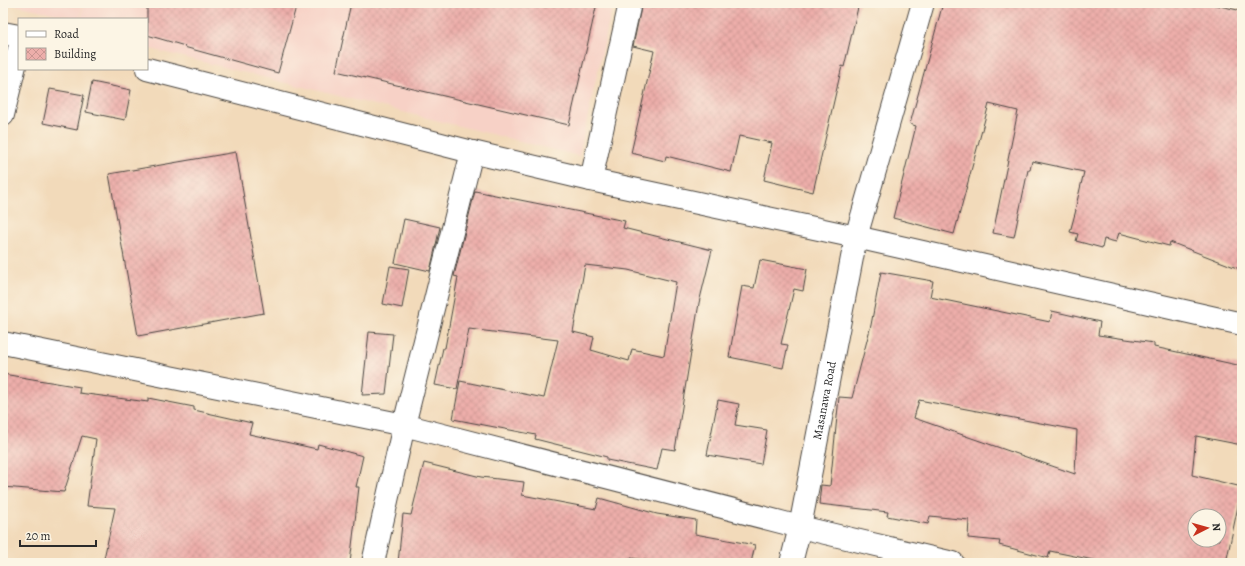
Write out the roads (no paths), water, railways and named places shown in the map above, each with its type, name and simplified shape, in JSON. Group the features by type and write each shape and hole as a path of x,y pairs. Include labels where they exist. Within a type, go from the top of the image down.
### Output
{"street":[{"path":"590,180 630,3"},
{"name":"Masanawa Road","path":"791,563 800,527 856,237 923,3"},
{"path":"3,33 18,36"},
{"path":"3,114 18,53"},
{"path":"148,69 472,152 590,180 856,237 1242,324"},
{"path":"373,563 404,425 472,152"},
{"path":"3,343 404,425 800,527 953,563"}]}
